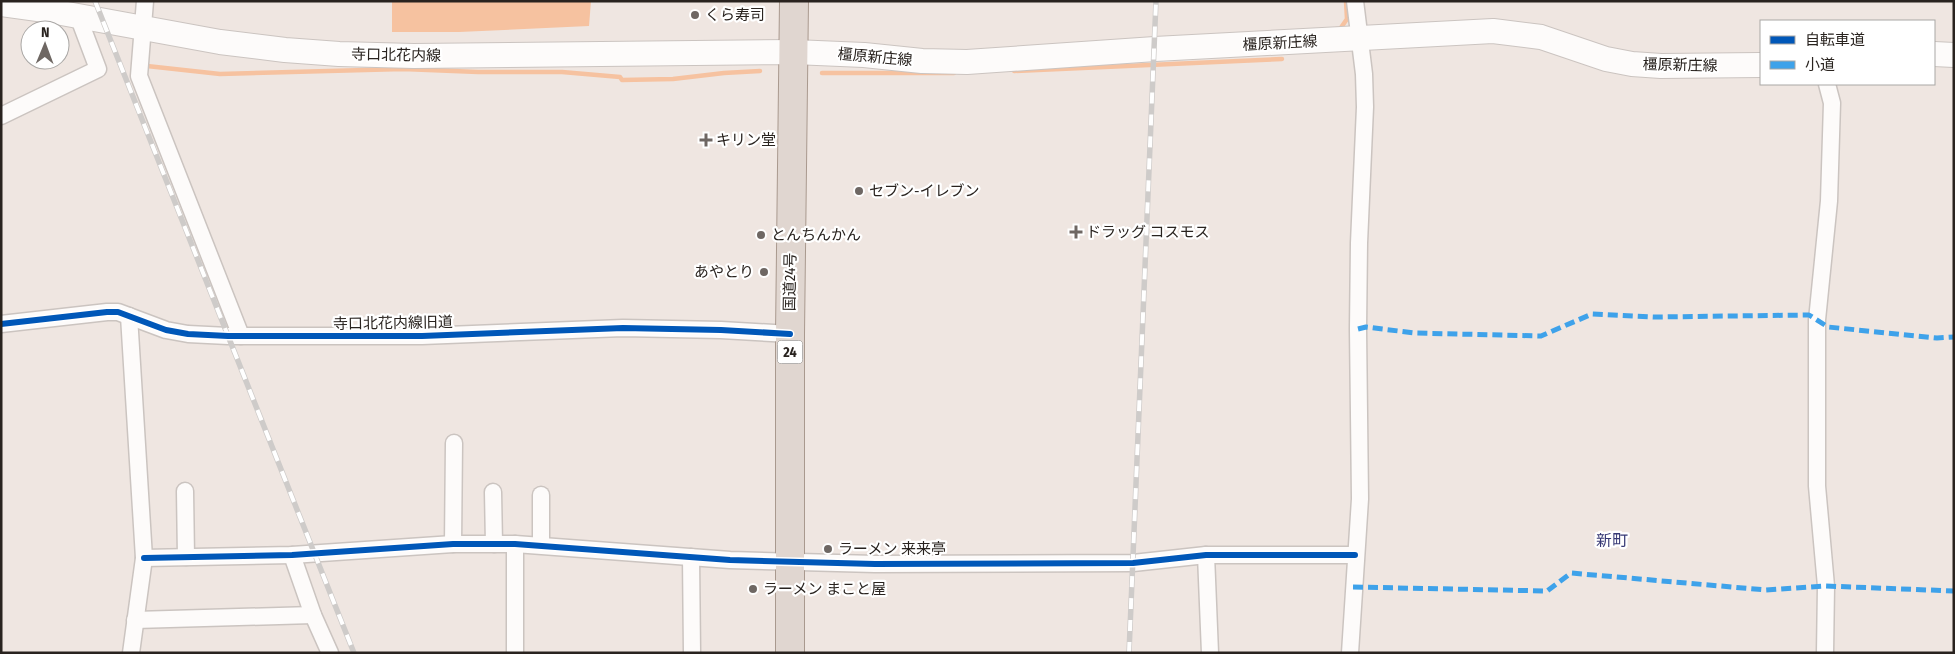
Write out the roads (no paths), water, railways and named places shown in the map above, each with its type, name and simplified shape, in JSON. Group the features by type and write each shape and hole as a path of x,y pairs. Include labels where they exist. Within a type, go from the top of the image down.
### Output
{"highway":[{"name":"国道24号","path":"790,653 790,334 794,1"}],"main road":[{"name":"寺口北花内線","path":"9,3 229,43 339,54 414,56 794,52"},
{"name":"橿原新庄線","path":"794,52 864,55 922,61 967,62 1155,49 1470,32 1509,32 1541,37 1606,59 1632,64 1661,66 1760,65"},
{"path":"1935,54 1954,55"}],"street":[{"path":"145,1 139,76 241,336"},
{"path":"1350,653 1361,474 1358,329 1359,243 1365,108 1364,74 1355,1"},
{"path":"1,116 98,69 78,16"},
{"path":"1825,653 1826,586 1817,486 1817,340 1829,201 1832,103 1827,85"},
{"name":"寺口北花内線旧道","path":"1,324 118,312 166,330 208,335 422,336 623,328 721,330 790,334"},
{"path":"129,316 144,558 131,653"},
{"path":"453,544 454,443"},
{"path":"185,491 186,557"},
{"path":"493,492 494,544"},
{"path":"540,496 541,546"},
{"path":"144,558 292,556 453,544 515,544 691,557 875,564 1133,563 1206,555 1355,555"},
{"path":"515,544 515,653"},
{"path":"1206,555 1210,653"},
{"path":"292,556 313,615 330,653"},
{"path":"691,557 692,653"},
{"path":"136,620 313,615"}],"waterway":[{"path":"1336,29 1340,29 1347,19 1346,1"},
{"path":"1014,71 1282,59"},
{"path":"147,66 220,74 403,69 478,72 562,72 620,77 622,80 673,79 760,71"},
{"path":"822,73 954,73"}],"railway":[{"path":"95,1 354,653"},
{"path":"1129,653 1156,1"}],"place":[{"name":"くら寿司","path":"695,15"},
{"name":"キリン堂","path":"706,140"},
{"name":"セブン-イレブン","path":"859,191"},
{"name":"ドラッグ コスモス","path":"1076,232"},
{"name":"とんちんかん","path":"761,235"},
{"name":"あやとり","path":"764,272"},
{"name":"ラーメン 来来亭","path":"828,549"},
{"name":"ラーメン まこと屋","path":"753,589"}],"district":[{"name":"新町","path":"1612,540"}]}
